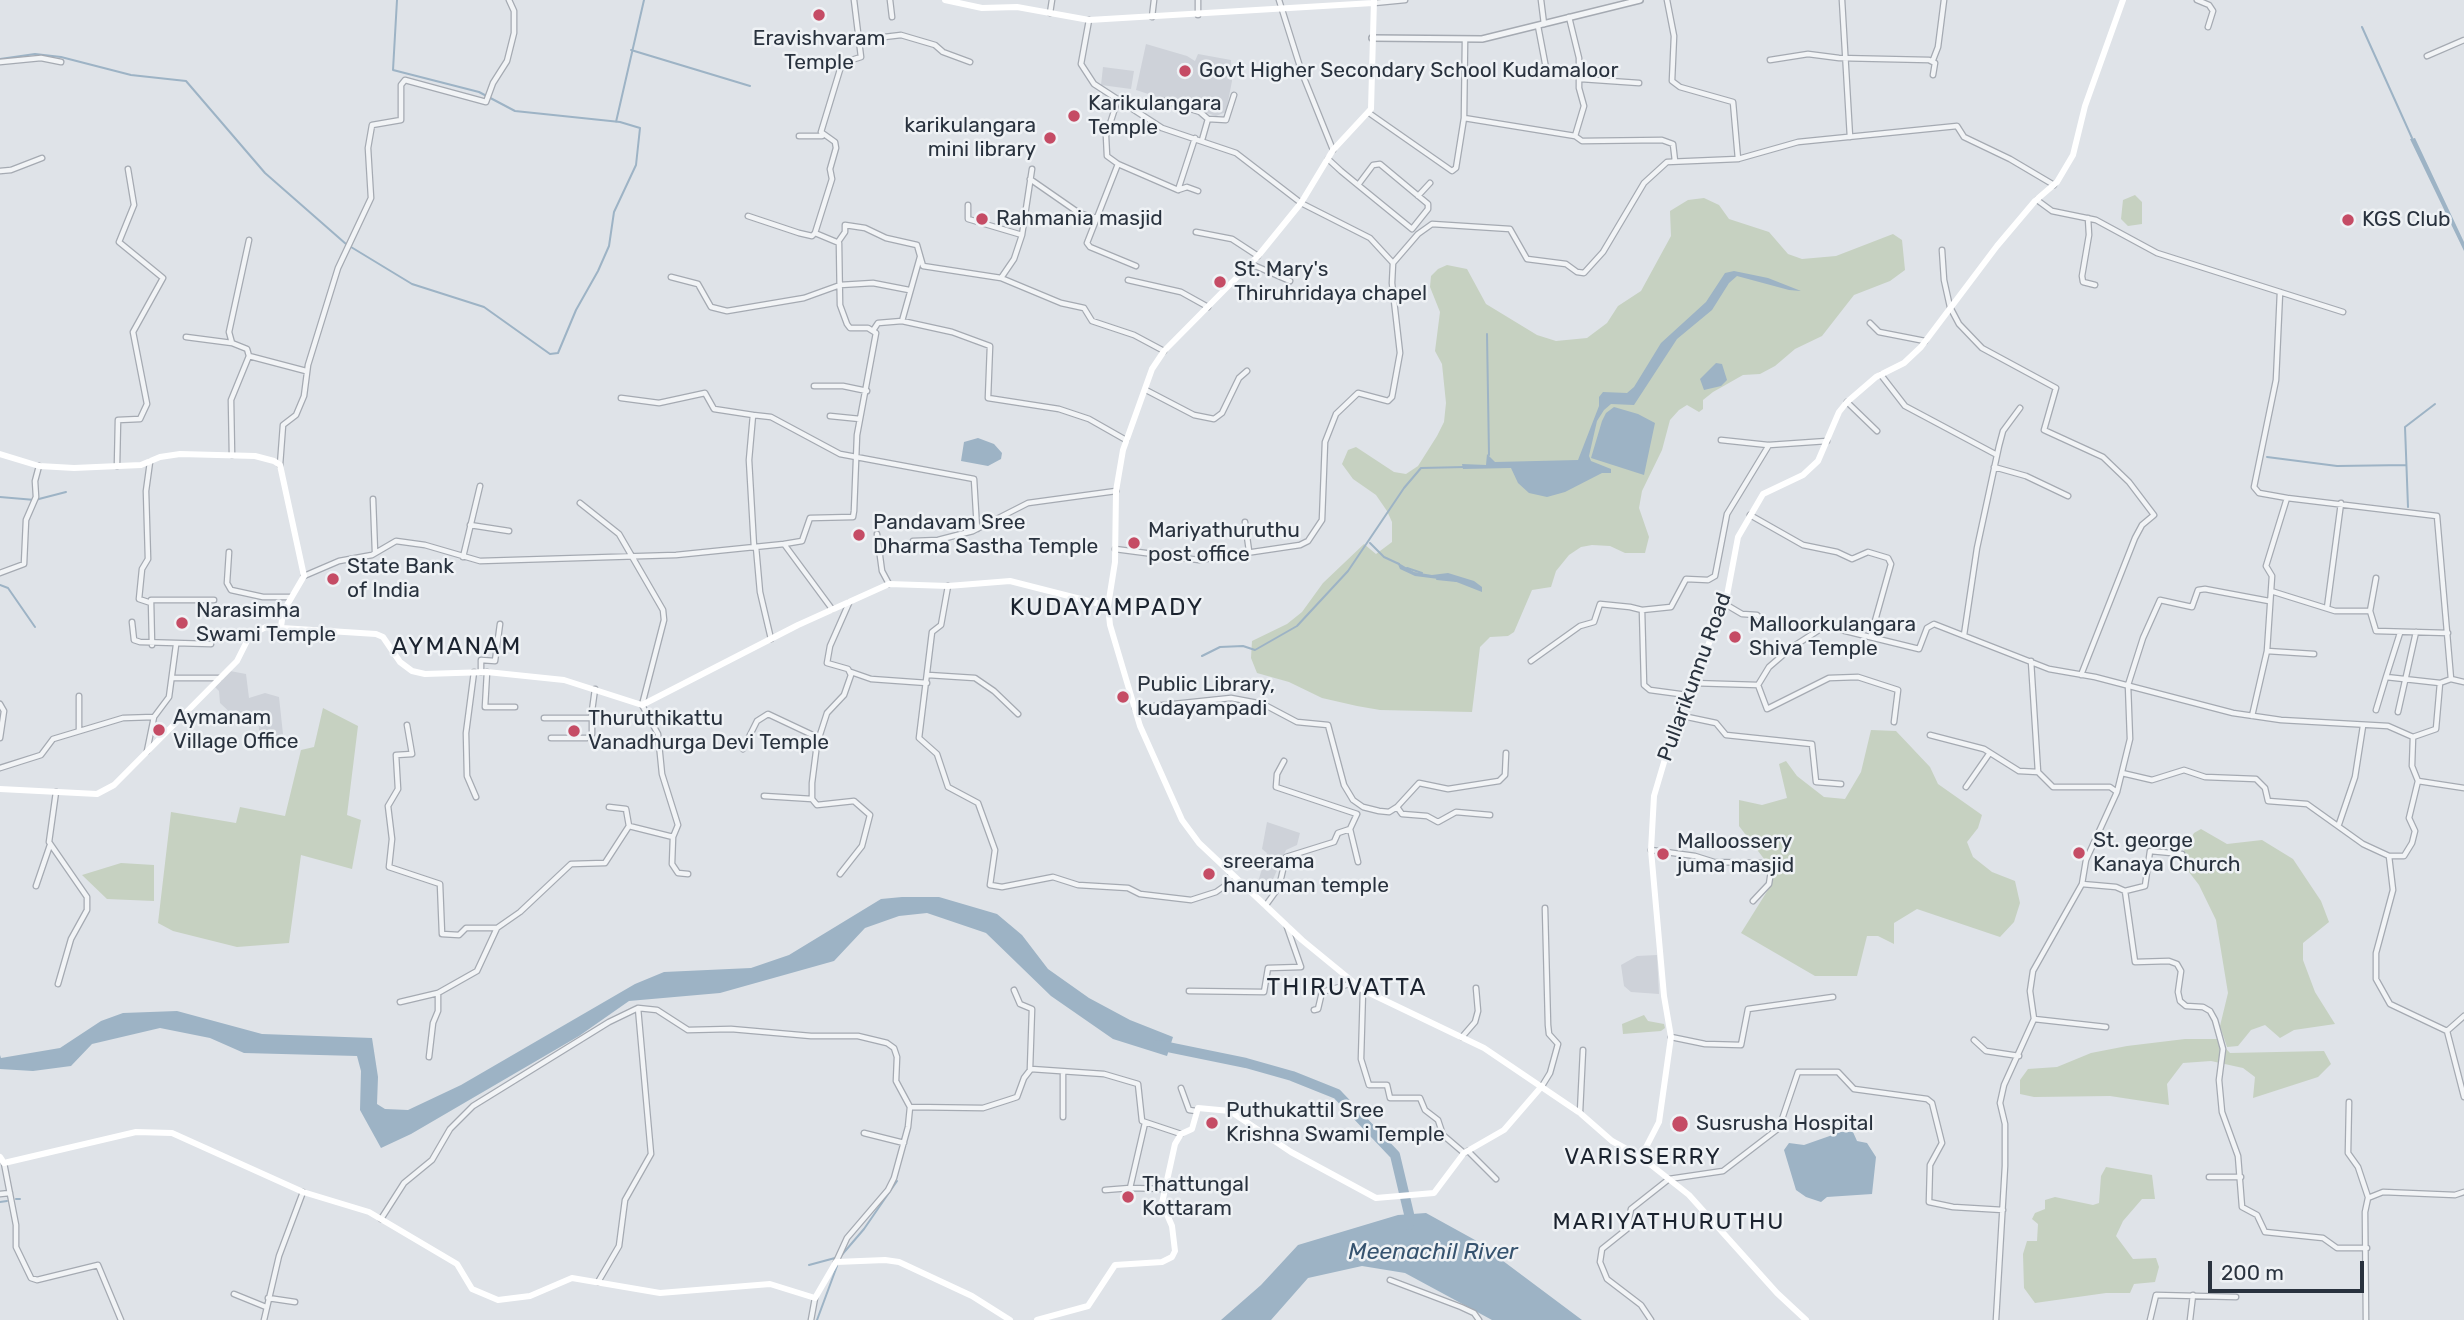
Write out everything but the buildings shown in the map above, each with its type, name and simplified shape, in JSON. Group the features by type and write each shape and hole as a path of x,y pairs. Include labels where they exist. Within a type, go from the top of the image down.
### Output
{"main road":[{"path":"945,0 982,8 1017,7 1089,20 1198,16 1374,2 1373,98 1369,113 1333,150 1301,203 1258,256 1164,351 1152,369 1127,441 1116,491 1115,550 1108,606 1110,625 1135,708 1152,758 1182,820 1199,843 1231,875 1363,990 1462,1037 1542,1086 1580,1113 1612,1141 1641,1157 1689,1195 1777,1293 1806,1320"},
{"name":"Pullarikunnu Road","path":"1641,1157 1659,1122 1671,1037 1664,996 1651,850 1654,796 1678,715 1726,604 1738,537 1763,494 1803,475 1818,461 1847,402 1881,374 1904,363 1925,342 2037,200 2054,185 2073,155 2085,106 2123,0"},
{"path":"0,454 40,466 117,467 150,462 170,455 255,456 280,465 304,576 283,612 281,627"},
{"path":"0,789 97,794 114,785 237,661 250,635 259,629 281,627 376,634 383,637 400,662 412,671 425,674 481,672 564,680 642,705 832,609 889,584 948,586 1010,581 1108,606"},
{"path":"1037,1320 1088,1306 1115,1265 1162,1262 1172,1257 1175,1251 1172,1226 1162,1203 1175,1144 1181,1134 1192,1129 1196,1111 1203,1107 1230,1111 1291,1152 1376,1198 1434,1193 1466,1152 1504,1129 1542,1086"},
{"path":"2,1160 136,1132 161,1131 303,1192 369,1212 457,1264 472,1289 498,1300 530,1296 572,1278 641,1292 683,1293 770,1284 815,1298 837,1260 899,1262 972,1296 1010,1320"}],"street":[{"path":"280,465 283,425 296,415 304,396 306,371 334,279 371,198 368,148 372,125 401,120 403,81 488,98 493,83 508,61 514,33 514,11 509,0"},
{"path":"823,136 842,63 859,60 861,57 854,0"},
{"path":"890,0 892,17"},
{"path":"1050,15 1052,0"},
{"path":"1152,18 1154,0"},
{"path":"1198,0 1198,16"},
{"path":"1279,0 1279,8 1333,150"},
{"path":"1374,2 1405,0"},
{"path":"1541,0 1546,68"},
{"path":"1372,38 1465,41 1640,0"},
{"path":"1667,0 1674,36 1672,81 1679,87 1733,102 1738,159"},
{"path":"1842,0 1850,137"},
{"path":"1933,75 1933,60 1938,47 1944,0"},
{"path":"2197,0 2209,5 2213,11 2208,27"},
{"path":"1569,17 1584,106 1575,136"},
{"path":"1089,20 1081,55 1082,69 1094,84 1152,123 1244,158 1301,203 1370,238 1393,263"},
{"path":"859,40 901,35 935,45 943,52 970,62"},
{"path":"2427,56 2464,40"},
{"path":"1369,113 1452,171 1456,168 1464,118 1465,41"},
{"path":"1770,60 1808,54 1845,58 1933,60"},
{"path":"0,62 41,58 61,62"},
{"path":"1581,79 1639,83"},
{"path":"1165,101 1200,112 1208,119 1226,120 1234,95"},
{"path":"1118,99 1106,136 1107,156 1118,164 1178,190 1187,187 1198,191"},
{"path":"1464,118 1575,136 1582,141 1662,140 1673,144 1675,162"},
{"path":"1202,140 1208,119"},
{"path":"1115,550 1199,560 1304,545 1308,541 1322,520 1325,442 1336,414 1358,393 1388,401 1392,397 1400,353 1392,283 1393,263 1424,228 1440,223 1510,229 1527,259 1566,264 1577,272 1584,272 1603,252 1644,183 1663,164 1738,159 1798,142 1957,126 1964,137 2010,159 2054,185"},
{"path":"748,216 799,233 812,236 815,233 832,179 830,169 836,148 833,140 823,136 799,136"},
{"path":"1178,190 1195,138"},
{"path":"0,171 11,170 42,158"},
{"path":"1328,159 1358,185 1412,229 1428,209 1427,204 1380,164 1373,165 1358,185"},
{"path":"1118,164 1087,239 1090,247 1136,266"},
{"path":"117,467 118,420 140,419 147,404 133,332 163,278 119,242 134,205 128,169"},
{"path":"1001,278 1014,258 1022,235 1032,169"},
{"path":"1030,179 1079,213 1096,218"},
{"path":"1418,196 1430,183"},
{"path":"2037,200 2052,211 2088,218 2157,253 2343,312"},
{"path":"968,205 968,219 1022,235"},
{"path":"2088,218 2089,235 2082,276 2083,282 2095,285"},
{"path":"874,329 850,328 840,305 838,242 845,232 845,225 865,228 886,238 917,245 923,265 1001,278 1061,303 1084,308 1092,321 1133,335 1164,351"},
{"path":"1196,232 1232,239 1258,256"},
{"path":"815,233 838,242"},
{"path":"232,343 229,332 249,240"},
{"path":"1942,250 1941,264 1950,307 1959,324 1982,348 2056,388 2044,430 2103,457 2129,482 2154,515 2142,525 2135,538 2081,675"},
{"path":"902,321 920,256"},
{"path":"1250,263 1290,281"},
{"path":"671,277 698,284 711,307 727,311 804,298 840,285 873,283 909,290"},
{"path":"1128,280 1181,292 1208,307"},
{"path":"2280,292 2276,380 2254,487 2259,493 2287,498 2437,516 2441,591 2448,633 2451,679"},
{"path":"304,576 340,561 376,553 396,541 425,545 480,561 631,556 802,541 810,518 853,517 860,419 877,323 902,321 952,332 990,346 987,395 991,400 1059,409 1088,419 1127,441"},
{"path":"1870,323 1879,332 1925,342"},
{"path":"186,337 232,343 247,349 249,356 231,400 232,455"},
{"path":"249,356 306,371"},
{"path":"1146,390 1194,415 1214,419 1222,413 1239,378 1247,371"},
{"path":"1881,374 1905,406 1980,443 1997,455"},
{"path":"814,386 843,386 867,391"},
{"path":"621,398 659,402 705,393 715,410 771,417 827,449 974,479 977,529"},
{"path":"1847,402 1877,431"},
{"path":"1964,635 1977,548 1994,467 2003,431 2020,408"},
{"path":"753,415 749,460 755,547 760,593 771,639"},
{"path":"831,416 860,419"},
{"path":"1721,440 1769,445 1828,441"},
{"path":"1531,661 1580,626 1594,622 1600,604 1642,610 1671,607 1686,579 1708,580 1715,576 1727,514 1769,445"},
{"path":"150,462 146,491 148,559 142,569 139,599 151,603 214,600"},
{"path":"0,573 24,564 26,520 36,497 35,481 40,466"},
{"path":"1994,467 2026,476 2068,496"},
{"path":"463,557 480,486"},
{"path":"914,541 938,540 977,529 1028,503 1116,491"},
{"path":"2252,716 2267,651 2272,576 2266,566 2287,498"},
{"path":"373,499 376,553"},
{"path":"580,503 610,524 623,539 664,617 642,705 658,734 662,774 678,825 673,837 674,870 688,874"},
{"path":"2327,608 2341,503"},
{"path":"1749,515 1803,545 1837,552 1852,559 1859,559 1868,552 1888,558 1891,564 1871,635"},
{"path":"1245,522 1249,551"},
{"path":"470,525 509,531"},
{"path":"877,534 883,572 889,584"},
{"path":"784,544 832,609"},
{"path":"229,552 227,583 231,590 263,597 290,597"},
{"path":"2376,578 2370,611 2375,631 2448,633"},
{"path":"948,586 941,625 932,632 918,733 920,742 937,754 948,787 978,803 995,850 990,885 1002,887 1053,877 1078,885 1128,888 1134,893 1191,900 1216,892 1226,885 1231,875"},
{"path":"1996,1320 2005,1124 2000,1103 2004,1085 2034,1019 2030,991 2033,971 2082,884 2086,860 2117,792 2130,739 2128,685 2157,601 2167,600 2192,607 2199,590 2205,589 2269,601"},
{"path":"2271,591 2327,608 2370,611"},
{"path":"849,602 830,646 827,663 871,679 927,683"},
{"path":"151,603 152,645"},
{"path":"1726,604 1742,614 1757,615 1764,622"},
{"path":"1642,610 1644,685 1650,690 1687,695"},
{"path":"132,622 134,640 152,645 211,644"},
{"path":"500,624 495,661 481,660 485,707 515,707"},
{"path":"1758,685 1776,660 1825,626 1871,635 1919,649 1927,628 1934,624 2049,669 2128,685 2252,716 2388,726 2413,737 2436,729 2440,683"},
{"path":"2376,710 2400,632"},
{"path":"2398,712 2416,632"},
{"path":"146,755 154,730 154,717 168,700 176,645"},
{"path":"2267,651 2314,654"},
{"path":"2031,661 2038,772 2053,787 2110,787 2117,792"},
{"path":"476,797 467,776 466,733 481,672"},
{"path":"840,874 862,846 870,815 854,802 817,805 812,799 819,738 827,713 844,695 851,672"},
{"path":"928,675 975,678 995,691 1018,714"},
{"path":"1758,685 1767,709 1829,678 1858,677 1898,690 1894,722"},
{"path":"2386,677 2405,681 2440,683 2451,679 2464,682"},
{"path":"173,678 220,678"},
{"path":"1692,683 1758,685"},
{"path":"551,738 587,738 592,734 595,688"},
{"path":"79,696 79,731"},
{"path":"1135,708 1231,698 1263,704 1297,722 1328,724 1343,785 1353,800 1363,807 1389,812 1419,783 1448,789 1499,781 1505,775 1506,753"},
{"path":"0,704 4,711 0,738"},
{"path":"743,749 757,721 768,714 819,738"},
{"path":"1678,715 1716,723 1726,735 1812,744 1816,782 1841,784"},
{"path":"544,718 564,720 592,716"},
{"path":"0,768 41,755 52,739 123,718 154,717"},
{"path":"407,725 412,754 396,755 398,789 388,806 391,839 389,867 440,884 442,934 459,935 466,928 497,928"},
{"path":"2339,824 2355,777 2362,726"},
{"path":"1930,735 1963,741 2019,771 2038,772"},
{"path":"2122,772 2152,780 2184,770 2205,777 2256,779 2265,788 2268,801 2307,804 2339,824 2362,844 2389,856 2401,858 2412,843 2415,831 2409,818 2418,781 2412,766 2413,737"},
{"path":"1966,787 1989,754"},
{"path":"1284,761 1276,774 1276,787 1357,814"},
{"path":"2418,781 2464,788"},
{"path":"36,886 50,845 56,792"},
{"path":"764,796 785,800 812,799"},
{"path":"400,1002 438,993 477,971 497,928 520,912 571,864 605,863 629,826 626,809 608,807"},
{"path":"1358,862 1350,829 1363,807"},
{"path":"1397,807 1402,814 1427,816 1438,822 1456,812 1490,815"},
{"path":"629,826 673,837"},
{"path":"1266,905 1279,887 1286,857 1334,842 1338,834 1350,829"},
{"path":"50,845 88,897 87,909 71,939 58,984"},
{"path":"1651,850 1686,854 1714,862 1762,863 1771,872 1769,884 1753,901"},
{"path":"2082,884 2116,887 2125,891 2145,886 2150,852 2182,854"},
{"path":"2389,856 2393,890 2376,953 2376,979 2390,1004 2446,1031 2464,1097"},
{"path":"2125,891 2135,962 2162,961 2177,964 2181,971 2178,992 2180,1001 2210,1011 2221,1036 2223,1049 2219,1080 2222,1112 2238,1156 2242,1207 2257,1215 2265,1232 2323,1238 2337,1248 2367,1248"},
{"path":"1542,1086 1550,1073 1558,1044 1549,1034 1548,1025 1545,908"},
{"path":"1189,991 1265,992 1268,968 1301,967 1287,926"},
{"path":"1314,1010 1318,1009 1322,992 1353,983"},
{"path":"1462,1037 1475,1023 1478,1011 1476,988"},
{"path":"909,1107 983,1108 1017,1097 1030,1070 1032,1009 1020,1004 1014,990"},
{"path":"1363,990 1361,1059 1369,1085 1387,1085 1390,1098 1420,1098 1425,1110 1437,1120 1443,1135 1496,1179"},
{"path":"429,1057 438,1011 438,993"},
{"path":"1671,1037 1705,1044 1741,1045 1748,1009 1833,997"},
{"path":"598,1282 619,1246 625,1200 651,1154 638,1008"},
{"path":"380,1220 404,1183 432,1160 450,1129 473,1106 598,1029 638,1008 657,1010 688,1030 858,1035 887,1043 894,1048 897,1057 896,1081 909,1107 904,1143 888,1190 859,1221 837,1260"},
{"path":"2446,1031 2464,1016"},
{"path":"2034,1019 2106,1027"},
{"path":"1974,1040 1986,1051 2019,1056"},
{"path":"1580,1113 1583,1050"},
{"path":"1030,1070 1104,1074 1138,1084 1140,1114 1144,1123 1130,1188"},
{"path":"1651,1320 1641,1304 1606,1279 1600,1262 1602,1249 1628,1229 1631,1209 1669,1179 1723,1171 1779,1128 1798,1072 1825,1070 1843,1075 1854,1089 1927,1099 1932,1103 1942,1143 1930,1165 1929,1202 1953,1207 2000,1210"},
{"path":"1063,1073 1063,1117"},
{"path":"1181,1088 1189,1110 1196,1111"},
{"path":"2349,1102 2348,1153 2358,1167 2368,1198 2365,1212 2366,1320"},
{"path":"1144,1123 1181,1134"},
{"path":"864,1133 904,1143"},
{"path":"2,1160 10,1193 16,1247 31,1278 37,1280 98,1265 121,1320"},
{"path":"2209,1177 2241,1177"},
{"path":"1105,1190 1167,1189"},
{"path":"264,1320 279,1256 303,1192"},
{"path":"2368,1198 2383,1192 2455,1195 2464,1192"},
{"path":"0,1194 10,1193"},
{"path":"1390,1280 1461,1307 1474,1313 1479,1320"},
{"path":"234,1294 266,1307"},
{"path":"2150,1320 2156,1295 2236,1297"},
{"path":"2190,1320 2193,1295"},
{"path":"268,1298 295,1303"},
{"path":"811,1320 815,1298"}],"shaded area":[{"name":"Govt Higher Secondary School Kudamaloor","path":"1146,44 1187,56 1195,61 1198,54 1231,60 1232,81 1226,112 1216,116 1136,90"},
{"path":"1103,67 1134,71 1131,89 1101,85"},
{"path":"230,671 246,674 249,698 265,693 279,697 283,734 260,744 258,716 235,717 220,703 219,691 215,687"},
{"path":"1267,822 1300,833 1297,845 1286,850 1266,895 1256,888 1267,853 1262,849"},
{"path":"1657,955 1659,994 1631,992 1624,986 1621,965 1637,956"}],"green space":[{"path":"2135,195 2142,202 2142,224 2128,226 2121,219 2123,200"},
{"path":"1704,198 1719,205 1729,219 1769,232 1788,254 1802,259 1836,256 1893,234 1902,240 1905,270 1890,281 1854,295 1822,336 1795,349 1775,366 1760,374 1743,375 1713,392 1703,400 1703,409 1699,412 1687,405 1679,410 1670,420 1662,450 1642,491 1639,508 1649,537 1645,553 1625,553 1610,546 1592,545 1581,547 1569,555 1556,571 1551,587 1532,590 1514,632 1508,636 1490,637 1480,647 1472,712 1380,710 1357,706 1322,698 1289,682 1257,673 1251,658 1252,641 1287,624 1302,612 1323,583 1364,544 1376,554 1392,542 1392,522 1387,511 1376,495 1353,479 1342,464 1348,450 1356,447 1394,472 1406,474 1418,466 1444,422 1446,403 1442,364 1435,351 1440,312 1430,287 1431,276 1447,265 1467,269 1486,304 1537,335 1556,341 1587,338 1607,323 1618,306 1641,291 1671,236 1670,211 1688,200"},
{"path":"323,708 358,726 347,815 361,820 352,869 301,855 289,943 237,947 173,931 158,923 171,812 236,823 240,807 285,816 301,750 314,747"},
{"path":"1871,730 1896,731 1930,767 1938,784 1982,815 1978,828 1967,842 1973,857 1992,872 2015,881 2020,903 2014,922 2000,937 1917,909 1894,923 1894,944 1878,936 1867,936 1857,976 1815,976 1741,933 1771,885 1774,872 1739,826 1739,800 1762,805 1787,798 1779,764 1786,761 1797,776 1824,797 1845,799 1861,772"},
{"path":"2201,829 2227,844 2262,840 2293,859 2321,901 2329,922 2303,943 2303,960 2315,992 2335,1024 2294,1030 2280,1038 2265,1025 2251,1030 2238,1046 2227,1047 2220,1026 2228,993 2216,920 2199,885 2179,859 2194,833"},
{"path":"121,863 154,865 154,901 107,899 82,875"},
{"path":"1644,1015 1648,1021 1664,1024 1665,1028 1661,1031 1623,1034 1622,1024"},
{"path":"2185,1039 2217,1039 2230,1053 2324,1051 2331,1064 2318,1077 2253,1098 2255,1077 2243,1068 2211,1061 2183,1063 2167,1084 2169,1105 2110,1096 2034,1097 2020,1094 2020,1080 2028,1069 2057,1067 2091,1053 2127,1046"},
{"path":"2106,1167 2152,1175 2155,1199 2142,1199 2123,1221 2116,1236 2133,1259 2156,1258 2159,1267 2155,1282 2134,1284 2130,1293 2106,1293 2035,1303 2024,1288 2023,1254 2027,1241 2037,1241 2038,1224 2032,1219 2035,1213 2045,1209 2045,1200 2055,1197 2093,1205 2099,1203 2101,1176"}],"water":[{"path":"2415,138 2464,242 2464,251 2410,139"},
{"path":"1734,271 1768,278 1801,291 1737,276 1729,283 1712,310 1677,339 1634,405 1611,404 1597,421 1589,456 1591,461 1611,469 1611,473 1602,473 1565,492 1547,497 1529,493 1518,483 1511,468 1463,469 1462,464 1486,465 1487,454 1495,462 1578,460 1603,392 1627,393 1634,387 1661,343 1706,302 1725,273"},
{"path":"1716,363 1722,364 1727,380 1721,386 1704,390 1700,379"},
{"path":"1614,407 1638,414 1655,423 1644,475 1591,458 1602,421 1606,413"},
{"path":"978,438 994,444 1002,453 1001,459 988,466 961,461 964,442"},
{"path":"1397,562 1414,572 1432,575 1448,573 1474,581 1482,587 1482,592 1454,581 1415,576 1400,569"},
{"path":"939,897 997,914 1022,935 1048,969 1089,998 1130,1020 1173,1037 1167,1056 1113,1039 1051,996 986,933 927,913 899,916 865,928 834,961 720,993 629,1001 579,1036 411,1134 381,1148 360,1110 361,1071 357,1056 244,1053 210,1038 160,1028 92,1044 71,1066 33,1071 0,1069 0,1055 1,1058 60,1048 101,1021 123,1013 177,1011 262,1034 372,1038 378,1077 377,1104 385,1109 408,1110 461,1085 635,984 664,972 751,968 789,955 881,899"},
{"path":"1841,1132 1853,1132 1857,1141 1867,1143 1876,1157 1872,1194 1827,1197 1821,1202 1806,1197 1796,1190 1784,1150 1789,1143 1804,1145"},
{"name":"Meenachil River","path":"1426,1213 1475,1240 1582,1320 1492,1320 1405,1273 1362,1266 1308,1278 1271,1320 1221,1320 1261,1285 1298,1245 1398,1215"}],"waterway":[{"path":"351,247 412,284 484,307 550,354 558,353 576,310 609,246 614,212 636,165 640,128 620,122 515,111 479,92 393,70 397,0"},
{"path":"616,122 644,0"},
{"path":"2362,27 2412,138"},
{"path":"631,50 750,86"},
{"path":"0,59 35,54 61,57 131,75 186,81 265,173 346,244"},
{"path":"1487,334 1489,455"},
{"path":"2408,507 2405,427 2435,404"},
{"path":"2267,457 2337,466 2406,465"},
{"path":"1202,656 1220,647 1243,646 1255,650 1297,626 1348,571 1404,488 1421,468 1465,467"},
{"path":"0,497 35,500 66,492"},
{"path":"1370,543 1384,557 1399,564"},
{"path":"1407,568 1422,573"},
{"path":"1437,579 1456,581"},
{"path":"0,585 8,588 35,627"},
{"path":"1158,1045 1246,1063 1292,1076 1337,1094 1395,1155 1409,1214 1409,1225"},
{"path":"840,1257 864,1229 897,1181"},
{"path":"0,1202 7,1201"},
{"path":"809,1265 835,1258"},
{"path":"817,1320 837,1266"}],"place":[{"name":"Eravishvaram Temple","path":"819,15"},
{"name":"Govt Higher Secondary School Kudamaloor","path":"1185,71"},
{"name":"Karikulangara Temple","path":"1074,116"},
{"name":"karikulangara mini library","path":"1050,138"},
{"name":"Rahmania masjid","path":"982,219"},
{"name":"KGS Club","path":"2348,220"},
{"name":"St. Mary's Thiruhridaya chapel","path":"1220,282"},
{"name":"Pandavam Sree Dharma Sastha Temple","path":"859,535"},
{"name":"Mariyathuruthu post office","path":"1134,543"},
{"name":"State Bank of India","path":"333,579"},
{"name":"Narasimha Swami Temple","path":"182,623"},
{"name":"Malloorkulangara Shiva Temple","path":"1735,637"},
{"name":"Public Library, kudayampadi","path":"1123,697"},
{"name":"Aymanam Village Office","path":"159,730"},
{"name":"Thuruthikattu Vanadhurga Devi Temple","path":"574,731"},
{"name":"St. george Kanaya Church","path":"2079,853"},
{"name":"Malloossery juma masjid","path":"1663,854"},
{"name":"sreerama hanuman temple","path":"1209,874"},
{"name":"Puthukattil Sree Krishna Swami Temple","path":"1212,1123"},
{"name":"Susrusha Hospital","path":"1680,1124"},
{"name":"Thattungal Kottaram","path":"1128,1197"}],"district":[{"name":"KUDAYAMPADY","path":"1107,608"},
{"name":"AYMANAM","path":"457,647"},
{"name":"THIRUVATTA","path":"1347,988"},
{"name":"VARISSERRY","path":"1643,1157"},
{"name":"MARIYATHURUTHU","path":"1669,1222"}]}
